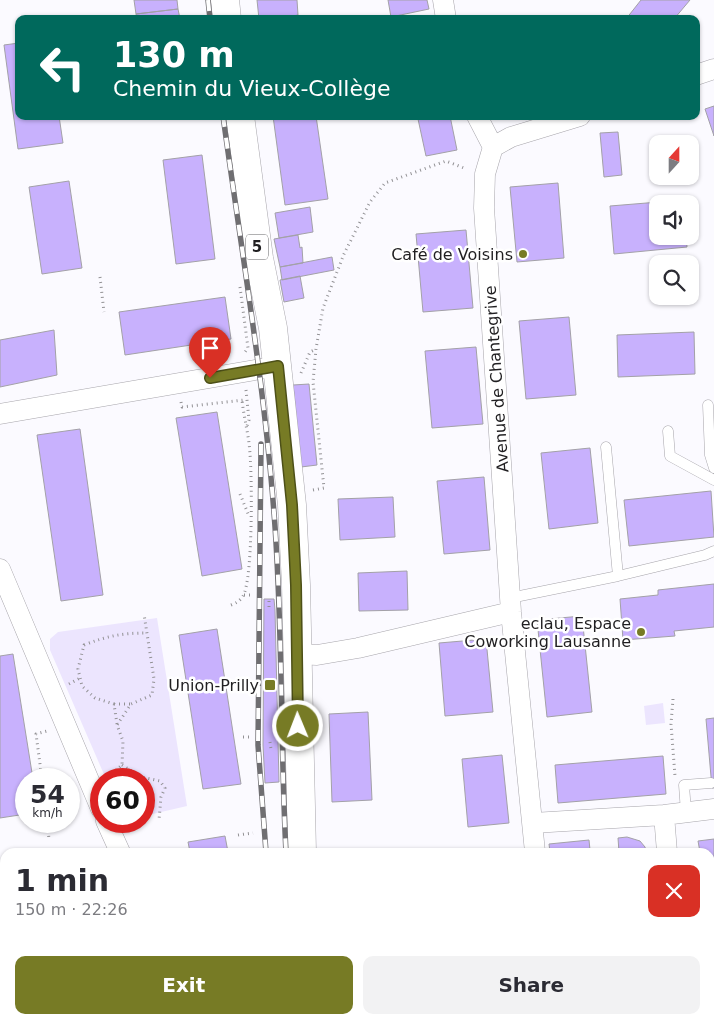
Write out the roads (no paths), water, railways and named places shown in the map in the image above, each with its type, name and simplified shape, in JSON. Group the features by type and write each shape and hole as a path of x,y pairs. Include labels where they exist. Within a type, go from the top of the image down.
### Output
{"main road":[{"path":"225,0 227,15"},
{"name":"5","path":"241,120 259,258 273,328 290,369 301,844"}],"street":[{"path":"442,0 445,15"},
{"path":"700,74 714,69"},
{"path":"480,120 492,148 511,137 567,120"},
{"name":"Avenue de Chantegrive","path":"492,148 486,174 484,208 511,605 535,848"},
{"path":"0,414 290,369"},
{"path":"0,569 90,783"},
{"path":"297,654 317,655 358,648 511,605"},
{"path":"533,823 664,816 714,809"},
{"path":"664,816 667,848"},
{"path":"111,833 118,848"}],"lane":[{"path":"708,405 710,455 714,468"},
{"path":"668,432 670,456 714,480"},
{"path":"606,446 618,576"},
{"path":"511,605 705,555 714,551"},
{"path":"686,812 684,785 711,783"}],"railway":[{"path":"208,0 210,15"},
{"path":"224,120 270,463 279,598 286,848"},
{"path":"261,444 258,745 266,848"}],"place":[{"name":"Café de Voisins","path":"523,254"},
{"name":"eclau, Espace Coworking Lausanne","path":"641,632"},
{"name":"Union-Prilly","path":"270,685"}]}
